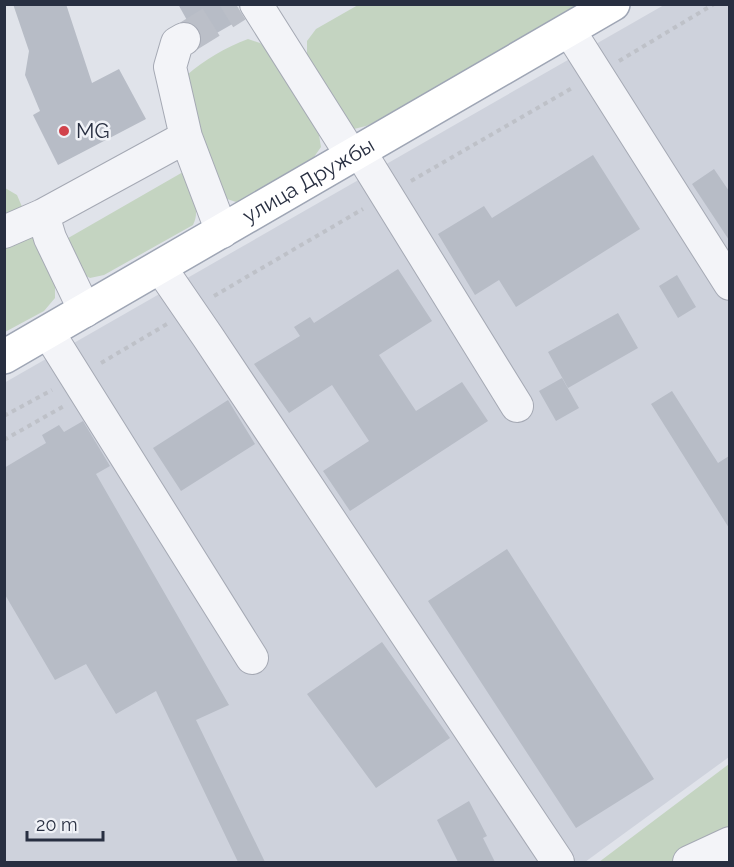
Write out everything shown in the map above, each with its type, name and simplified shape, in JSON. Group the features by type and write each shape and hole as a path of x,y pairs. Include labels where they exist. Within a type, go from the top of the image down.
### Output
{"main road":[{"name":"улица Дружбы","path":"4,357 613,4"}],"street":[{"path":"244,5 387,195 517,406"},
{"path":"569,30 729,284"},
{"path":"184,39 177,43 170,67 186,137 222,232"},
{"path":"4,232 43,215 186,137"},
{"path":"43,215 50,238 85,311"},
{"path":"160,267 558,862"},
{"path":"48,332 252,658"},
{"path":"689,862 729,843"}],"path":[{"path":"4,440 190,311 714,4"},
{"path":"4,416 82,385"}],"shaded area":[{"path":"664,5 729,5 729,757 585,862 5,862 4,383"}],"green space":[{"path":"358,5 578,5 377,121 354,129 307,62 307,41 316,29"},
{"path":"248,39 260,43 269,50 319,135 321,147 314,157 250,197 236,202 224,198 188,103 187,75 216,54"},
{"path":"183,172 195,205 193,225 104,275 90,278 84,275 63,241"},
{"path":"5,188 17,195 55,284 55,298 44,311 5,332"},
{"path":"729,764 729,862 599,862"}],"building":[{"path":"13,4 66,4 92,83 119,69 146,119 58,165 33,115 40,111 25,75 29,51"},
{"path":"178,4 236,5 243,18 201,42 199,30 194,24 188,22"},
{"path":"593,155 640,229 516,307 499,280 475,295 438,234 484,206 492,218"},
{"path":"714,169 729,191 729,240 692,184"},
{"path":"398,269 432,321 379,355 416,411 462,382 488,421 350,511 323,471 369,441 332,385 289,413 254,364 300,336 294,327 310,317 314,323"},
{"path":"677,275 696,307 678,318 659,286"},
{"path":"618,313 638,348 568,388 548,352"},
{"path":"562,378 579,408 556,421 539,391"},
{"path":"672,391 718,463 729,456 729,528 651,404"},
{"path":"228,400 255,444 181,491 153,448"},
{"path":"83,421 110,466 96,474 229,705 196,720 265,862 238,862 156,691 116,714 86,664 55,680 4,593 4,468 46,443 42,435 59,425 64,432"},
{"path":"507,549 654,779 576,828 428,601"},
{"path":"382,642 450,738 376,788 307,694"},
{"path":"469,801 487,836 483,838 495,862 458,862 437,820"}],"tunnel":[{"path":"184,39 237,6"}],"place":[{"name":"MG","path":"64,131"}]}
